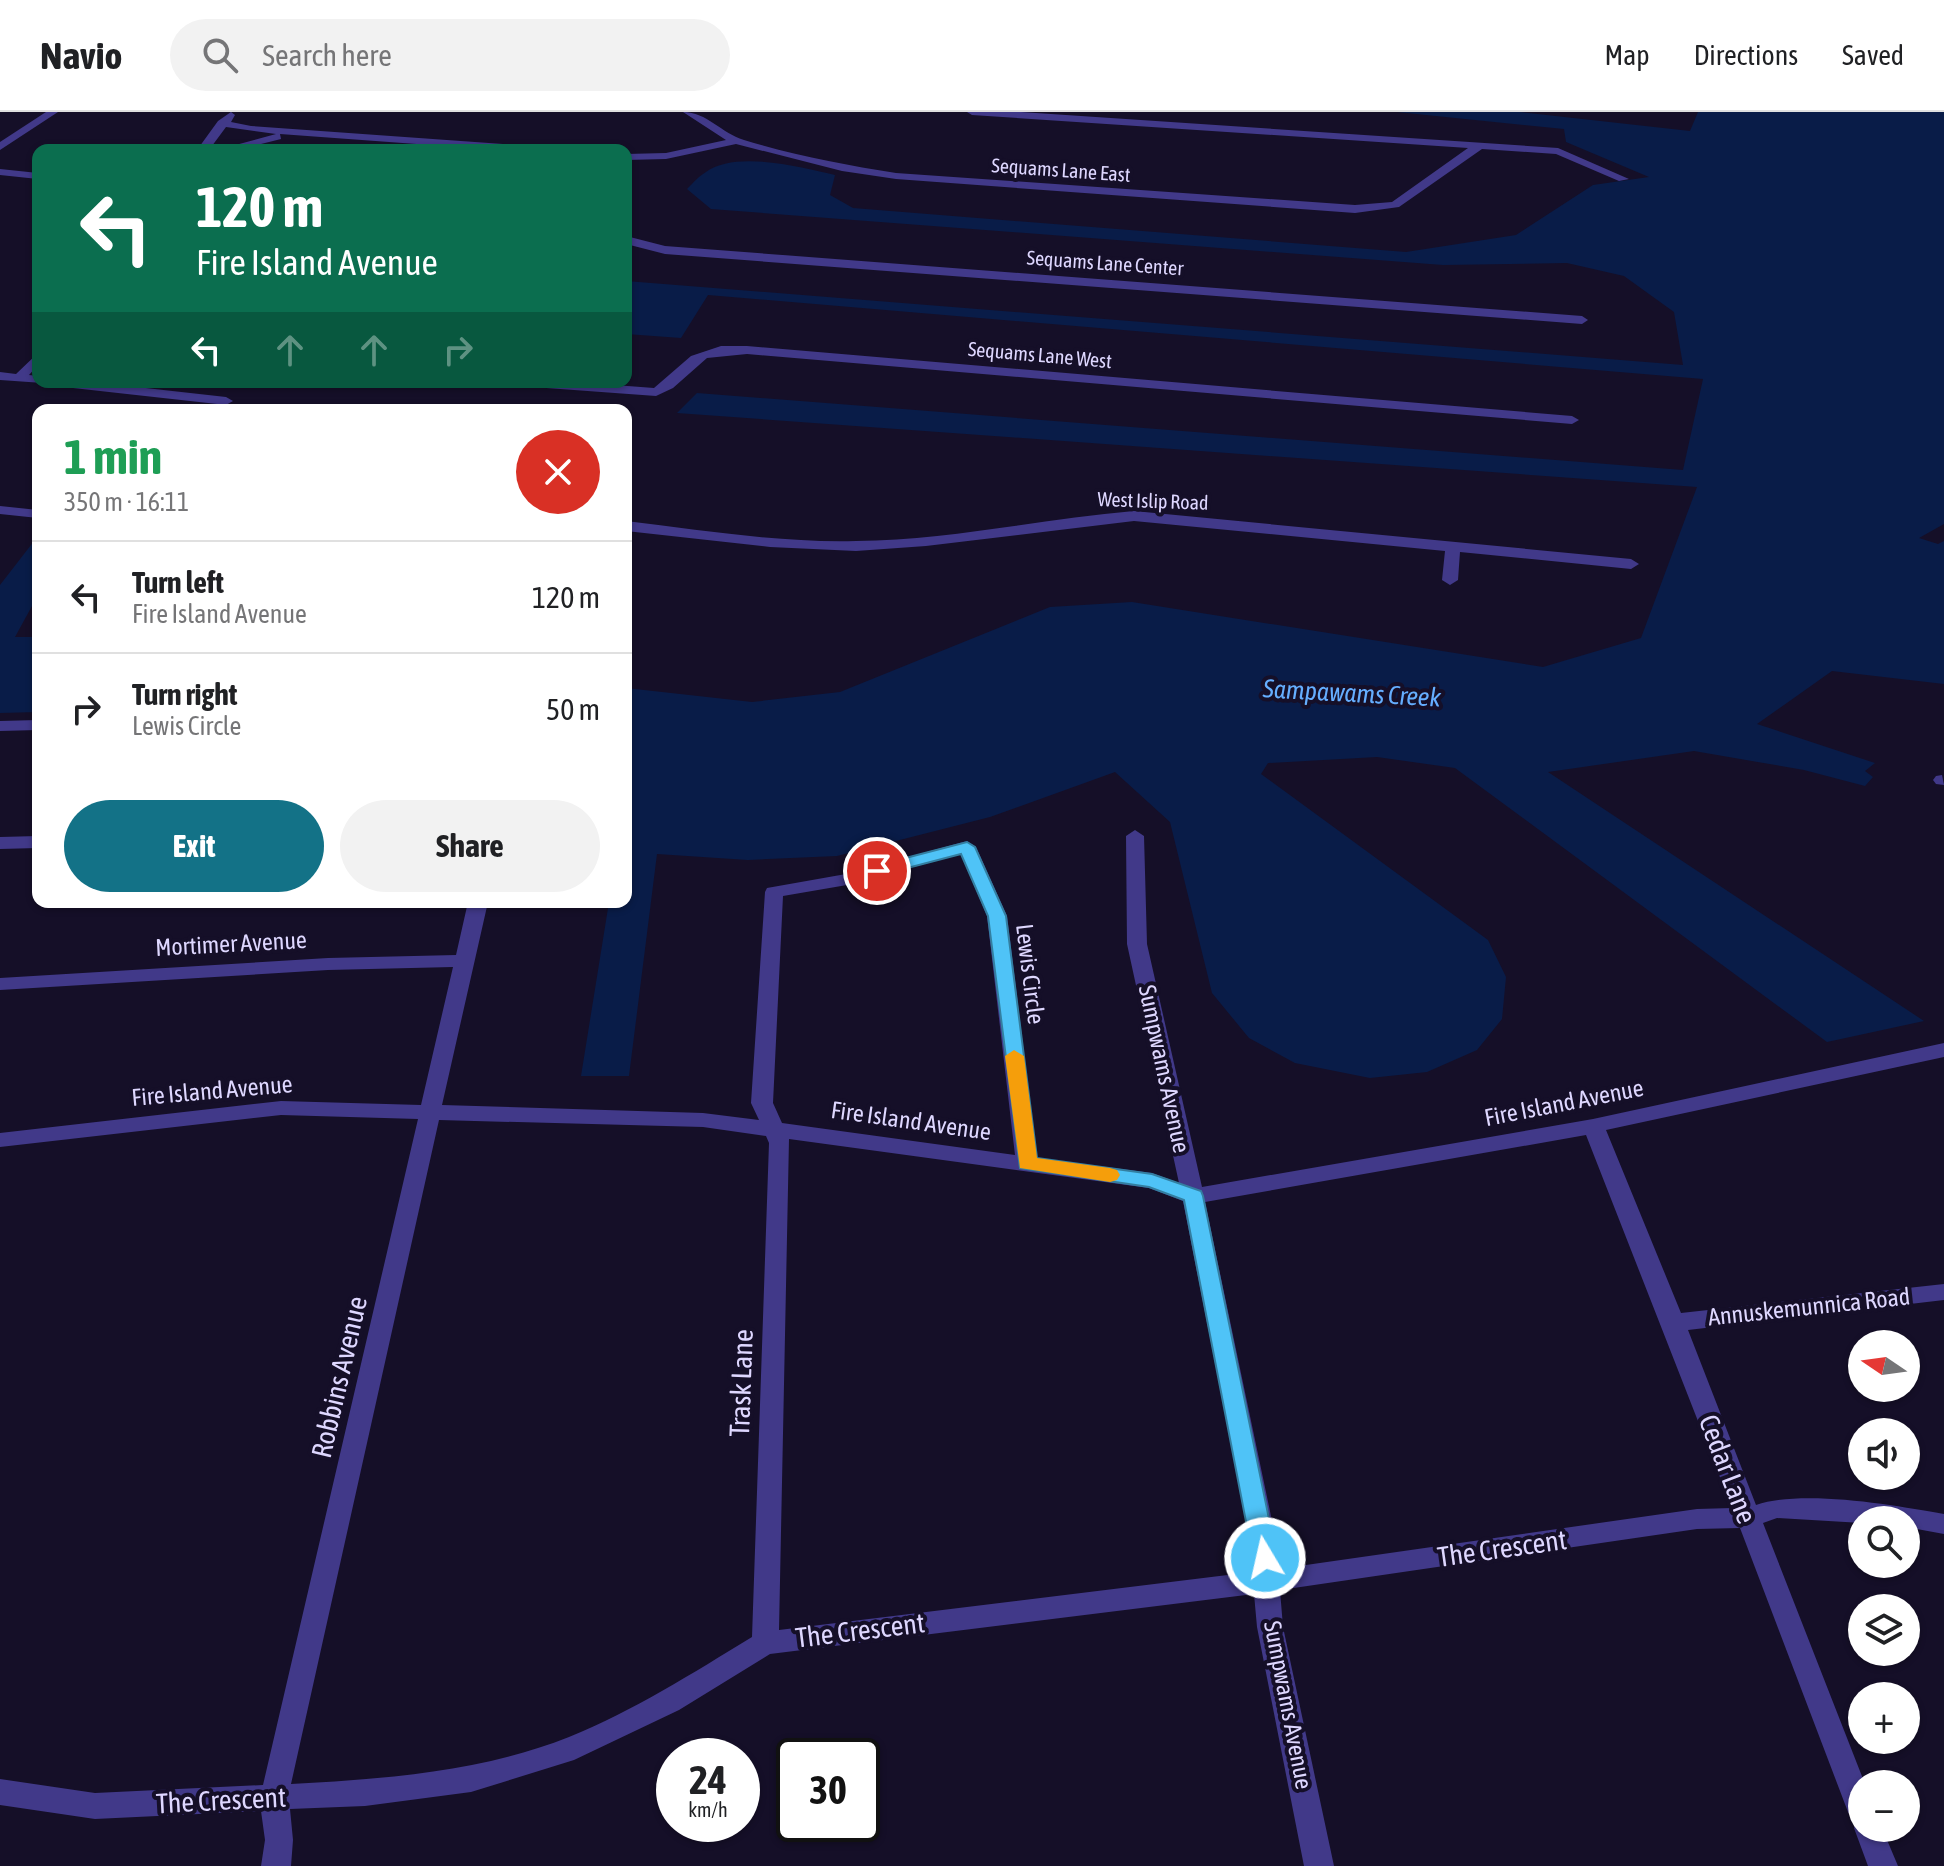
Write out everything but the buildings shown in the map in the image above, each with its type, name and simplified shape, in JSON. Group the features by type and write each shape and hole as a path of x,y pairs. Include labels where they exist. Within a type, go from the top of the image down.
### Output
{"street":[{"path":"0,147 53,112"},
{"path":"207,144 233,112"},
{"path":"688,112 736,141"},
{"path":"972,112 1558,151 1623,179"},
{"path":"222,123 305,133 460,144"},
{"path":"252,144 305,133"},
{"name":"Sequams Lane East","path":"634,160 736,141 842,168 896,176 1355,209 1395,205 1479,146"},
{"path":"0,172 32,175"},
{"name":"Sequams Lane Center","path":"632,242 665,250 1582,320"},
{"name":"Sequams Lane West","path":"601,388 656,392 669,387 698,358 717,350 747,350 1572,420"},
{"path":"19,378 32,364"},
{"path":"0,376 32,379"},
{"path":"109,388 226,401"},
{"path":"198,398 204,388"},
{"path":"0,510 32,513"},
{"name":"West Islip Road","path":"632,527 812,545 857,546 1134,516 1631,564"},
{"path":"1450,580 1453,548"},
{"path":"0,726 32,725"},
{"name":"Sumpwams Avenue","path":"1135,836 1137,944 1193,1196 1262,1535 1270,1627 1319,1866"},
{"path":"0,843 32,842"},
{"name":"Lewis Circle","path":"770,1127 762,1103 774,892 847,879 967,847 997,916 1027,1163"},
{"name":"Robbins Avenue","path":"276,1866 279,1840 274,1798 477,908"},
{"name":"Mortimer Avenue","path":"0,984 328,964 465,961"},
{"name":"Fire Island Avenue","path":"0,1140 281,1108 703,1120 1152,1181 1193,1196 1593,1126 1944,1050"},
{"name":"Cedar Lane","path":"1593,1126 1673,1323 1848,1776"},
{"name":"Trask Lane","path":"765,1643 780,1143 770,1127"},
{"name":"Annuskemunnica Road","path":"1673,1323 1944,1292"},
{"name":"The Crescent","path":"0,1792 95,1806 365,1793 471,1779 574,1748 669,1702 765,1643 1268,1581 1697,1519 1747,1518 1777,1508 1895,1515 1944,1524"},
{"path":"1874,1842 1883,1866"}],"water":[{"name":"Sampawams Creek","path":"1397,112 1520,112 1690,131 1698,112 1944,112 1944,524 1919,538 1938,544 1944,541 1944,684 1832,671 1757,724 1875,763 1865,771 1873,777 1865,786 1804,770 1694,751 1548,772 1924,1021 1827,1042 1455,768 1377,757 1268,763 1261,774 1488,940 1506,977 1502,1019 1477,1050 1427,1072 1370,1078 1295,1063 1249,1038 1212,993 1170,822 1115,772 990,817 837,856 748,860 657,854 629,1076 581,1076 608,908 632,908 632,689 752,702 840,692 1050,607 1132,602 1543,667 1641,638 1697,487 677,413 697,393 1683,470 1703,379 708,295 681,338 632,334 632,281 1683,365 1674,312 1624,276 1567,263 1443,265 711,209 687,189 719,165 769,162 835,175 830,195 853,208 1406,252 1516,235 1593,185 1649,177 1566,142 1564,129"},
{"path":"32,544 32,606 15,637 32,637 32,712 0,713 0,585"}],"slow traffic":[{"path":"1014,1056 1027,1163 1110,1175"}],"route":[{"path":"877,871 967,847 997,916 1027,1163 1152,1181 1193,1196 1265,1558"}]}
